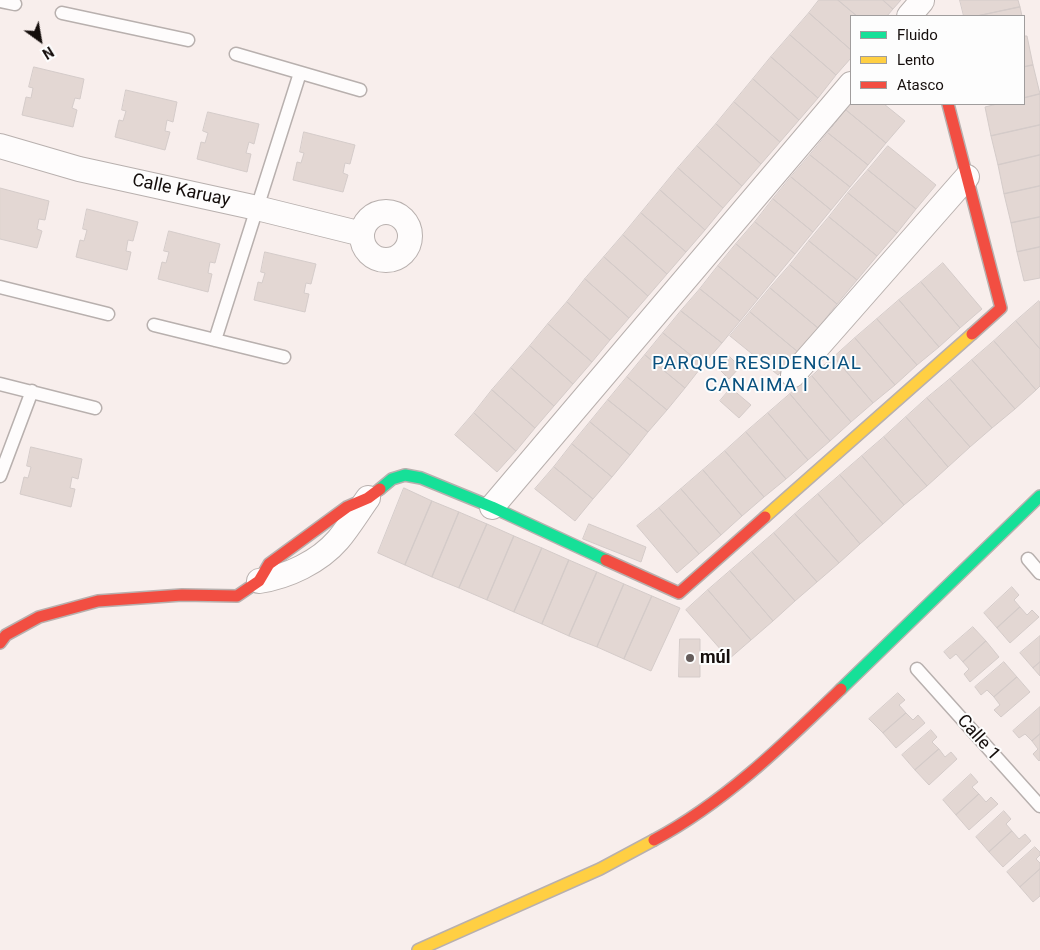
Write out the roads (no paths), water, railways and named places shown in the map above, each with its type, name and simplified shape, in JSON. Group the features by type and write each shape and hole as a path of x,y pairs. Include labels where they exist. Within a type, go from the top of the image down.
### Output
{"street":[{"path":"910,15 922,1 926,15"},
{"path":"492,507 850,85"},
{"path":"0,643 6,635 38,617 98,601 182,595 237,596 259,581 276,578 301,567 319,556 337,541 368,498 392,479 405,475 421,478 492,507 679,593 1001,308 948,105"},
{"name":"Calle Karuay","path":"0,146 79,169 257,208 362,234"},
{"path":"793,375 967,177"},
{"path":"418,950 600,869 664,835 744,780 776,752 1040,496"}],"lane":[{"path":"0,1 15,4"},
{"path":"62,13 188,40"},
{"path":"236,54 360,90"},
{"path":"215,340 300,73"},
{"path":"0,287 108,314"},
{"path":"154,325 284,357"},
{"path":"0,384 95,408"},
{"path":"0,476 32,392"},
{"path":"1028,559 1040,573"},
{"name":"Calle 1","path":"917,669 1040,806"}],"place":[{"name":"múl","path":"690,658"}],"district":[{"name":"PARQUE RESIDENCIAL CANAIMA I","path":"757,375"}]}
